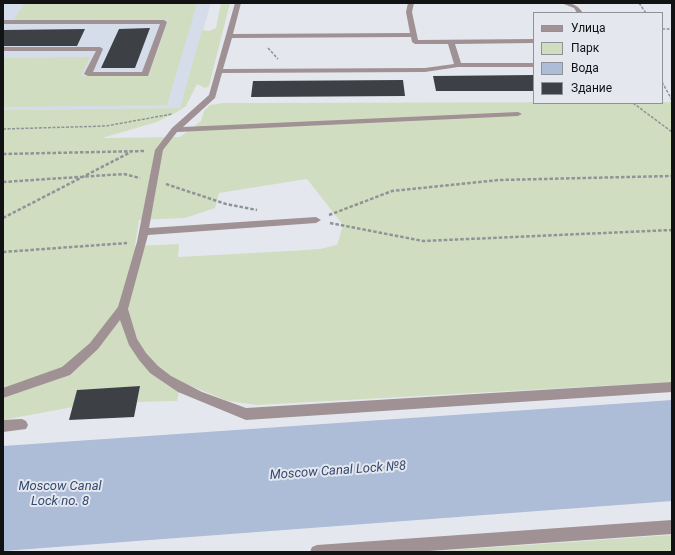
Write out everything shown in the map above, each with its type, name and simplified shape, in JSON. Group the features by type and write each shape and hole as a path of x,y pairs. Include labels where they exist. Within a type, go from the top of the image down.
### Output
{"street":[{"path":"3,393 66,371 94,346 123,309 142,237 159,150 175,130 212,96 238,3"},
{"path":"411,3 409,12 415,42 533,41"},
{"path":"564,3 576,7 579,12"},
{"path":"3,22 164,22 145,74 88,74 100,49 3,49"},
{"path":"230,36 413,35"},
{"path":"451,41 458,65"},
{"path":"220,71 425,70 458,65 533,65"},
{"path":"175,130 518,114"},
{"path":"142,237 316,220"},
{"path":"123,309 132,341 148,365 180,388 246,414 672,387"},
{"path":"3,426 22,425"},
{"path":"317,552 672,527"}],"path":[{"path":"639,3 645,12"},
{"path":"257,36 287,70"},
{"path":"663,84 672,100"},
{"path":"634,104 672,132"},
{"path":"3,129 106,126 174,114"},
{"path":"3,154 159,150"},
{"path":"3,218 133,151"},
{"path":"3,182 124,174 154,180 226,204 263,211"},
{"path":"316,220 392,191 499,180 672,176"},
{"path":"316,220 423,241 672,230"},
{"path":"3,252 142,237"}],"shaded area":[{"path":"3,3 211,3 180,108 3,110"}],"green space":[{"path":"25,3 197,3 167,105 3,107 3,58 90,57 81,76 149,75 168,20 13,21"},
{"path":"221,3 230,3 209,86 205,88 197,84 186,106 157,122 102,138 180,137 201,121 204,111 210,105 223,103 533,102 533,104 663,104 663,102 672,102 672,382 257,405 228,401 181,382 177,401 137,402 140,386 77,390 73,407 3,420 3,110 180,108 202,30 209,31 216,28","holes":["307,179 343,225 337,245 320,249 178,257 179,244 135,246 139,220 185,218 215,208 219,193"]},
{"path":"672,535 672,552 425,552"}],"water":[{"name":"Moscow Canal Lock no. 8","path":"672,400 672,501 3,551 3,446"}],"building":[{"path":"150,28 135,68 101,68 119,29"},
{"path":"85,29 77,46 3,46 3,30"},
{"path":"533,75 533,91 436,91 433,76"},
{"path":"403,80 405,96 251,97 253,81"},
{"path":"140,386 134,417 69,420 77,390"}],"water label":[{"name":"Moscow Canal Lock №8","path":"338,471"}]}
